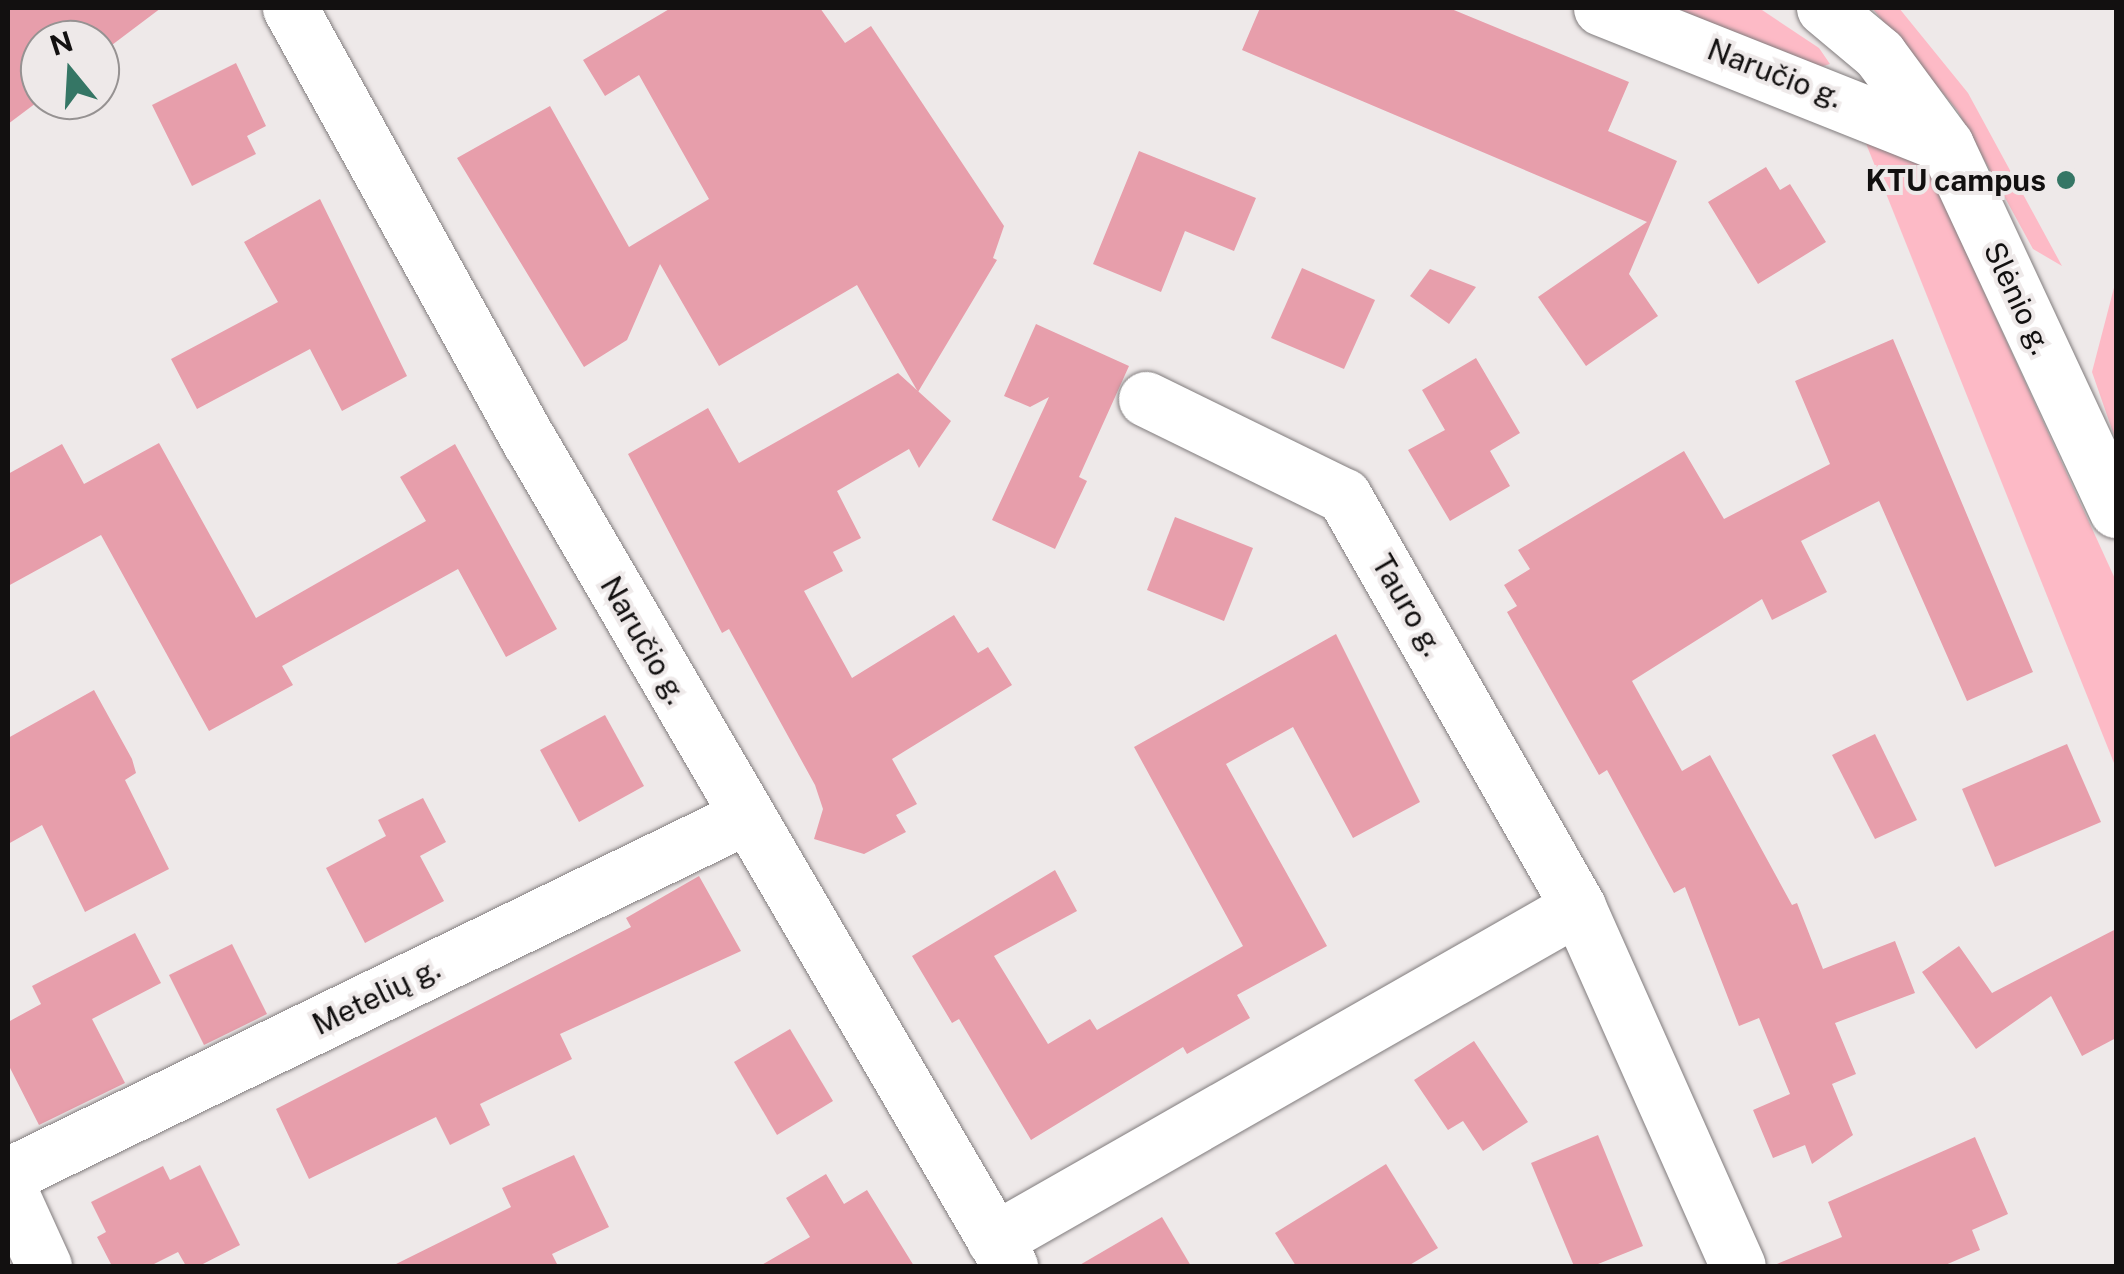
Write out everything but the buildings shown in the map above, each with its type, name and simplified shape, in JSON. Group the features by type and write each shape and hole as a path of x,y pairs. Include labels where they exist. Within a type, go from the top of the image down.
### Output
{"street":[{"name":"Naručio g.","path":"290,8 745,817 1002,1254"},
{"name":"Naručio g.","path":"1601,8 1946,144"},
{"name":"Slėnio g.","path":"1824,8 1879,54 1946,144 2116,510"},
{"name":"Tauro g.","path":"1146,399 1344,496 1578,907 1738,1266"},
{"name":"Metelių g.","path":"8,1175 745,817"},
{"path":"1002,1254 1578,907"},
{"path":"8,1187 44,1266"}],"shaded area":[{"path":"1676,8 1759,8 1819,48 1830,64 1817,68"},
{"path":"1872,8 1899,8 1968,93 2062,266 2033,249 1957,110"},
{"path":"1859,126 1925,163 2116,581 2116,768"},
{"path":"2116,280 2116,441 2092,372"}],"place":[{"name":"KTU campus","path":"2066,180"}]}
